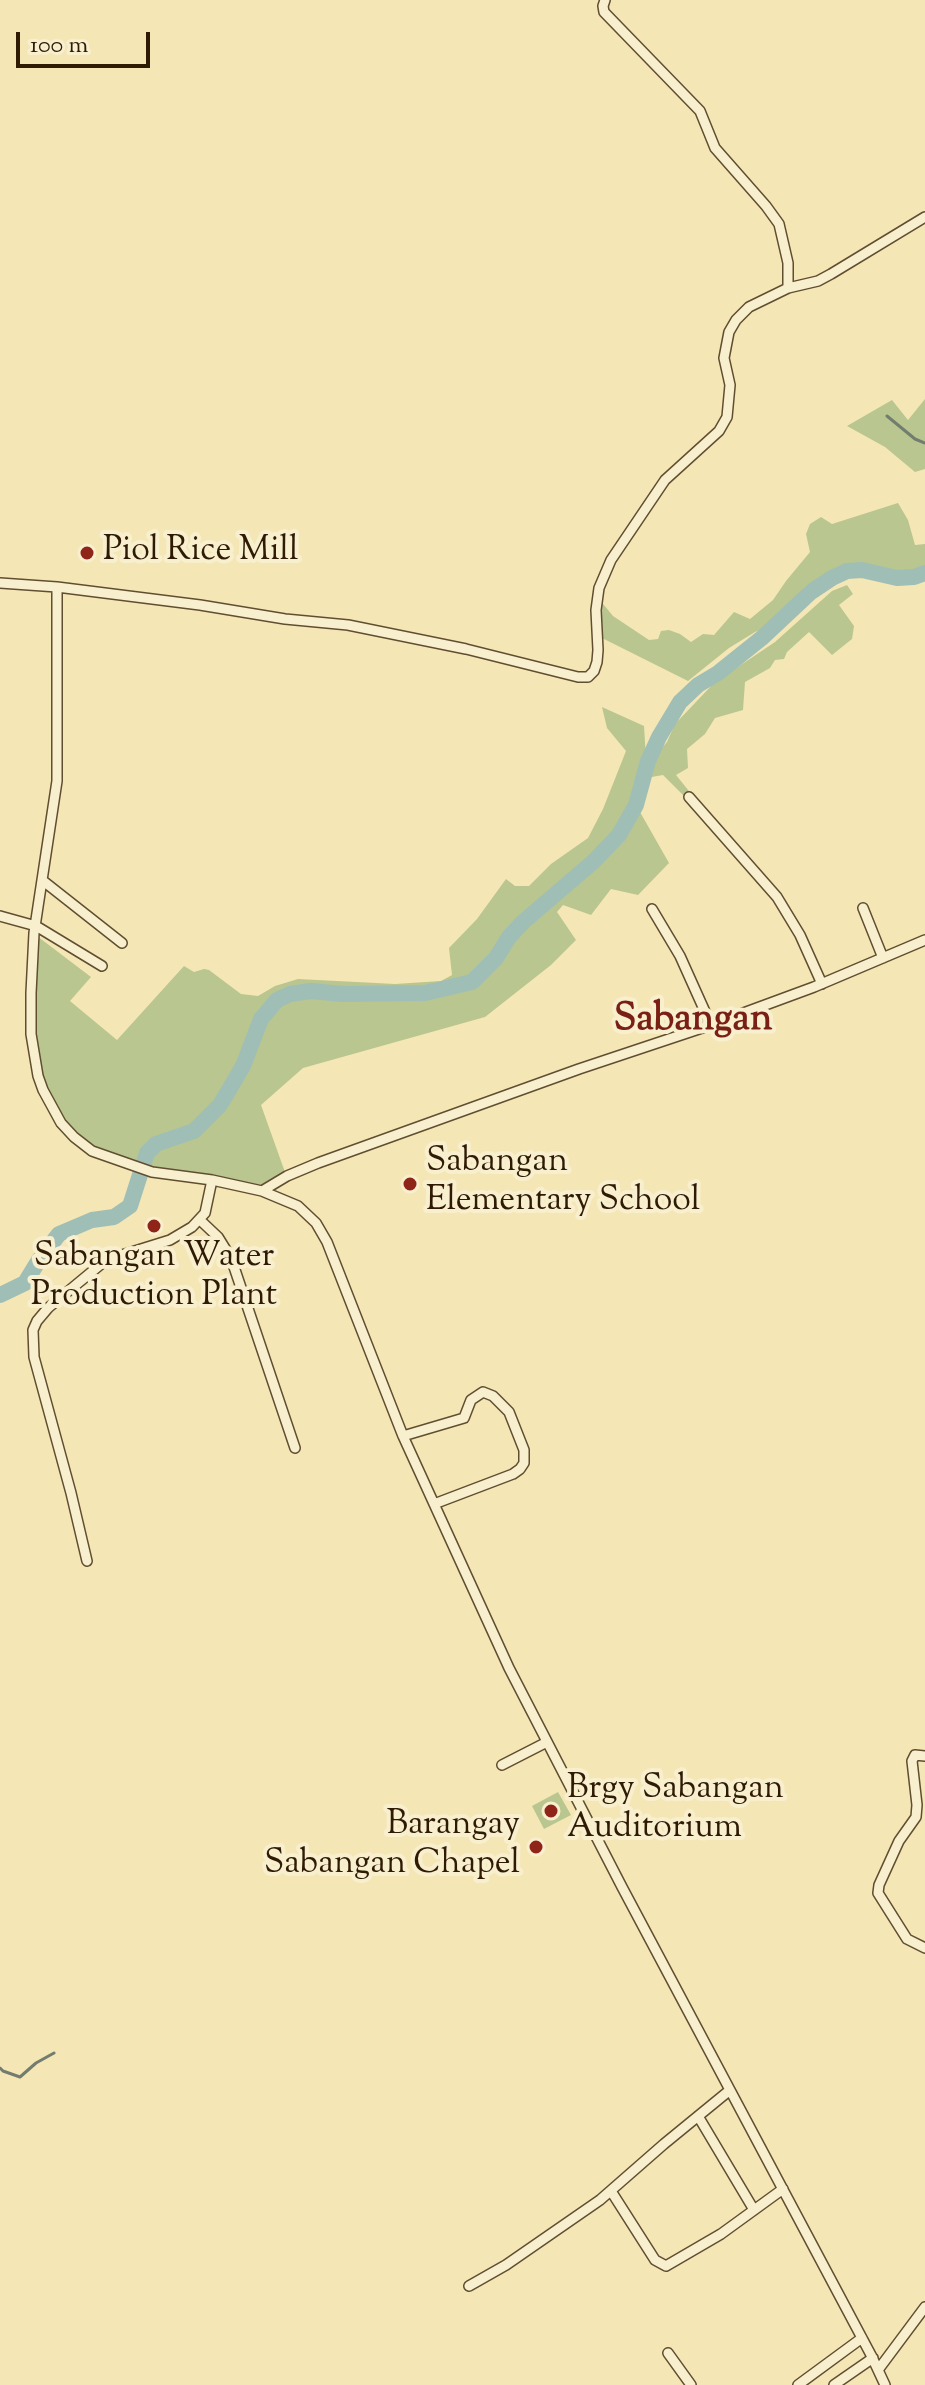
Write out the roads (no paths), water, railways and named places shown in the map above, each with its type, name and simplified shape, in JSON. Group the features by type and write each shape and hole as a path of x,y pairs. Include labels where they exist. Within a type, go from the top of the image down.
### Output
{"street":[{"path":"605,0 604,12 700,111 710,138 723,159 779,224 788,263 788,288"},
{"path":"0,583 57,587 348,625 588,677 592,675 597,662 596,610 599,588 611,560 665,480 723,425 728,411 730,385 724,358 733,324 749,307 788,288 818,281 925,217"},
{"path":"57,587 57,781 36,926 31,993 31,1034 43,1090 57,1118 83,1144 101,1154 152,1172 262,1191 298,1206 312,1217 323,1233 403,1436 509,1668 885,2385"},
{"path":"689,797 777,897 800,935 822,984"},
{"path":"42,880 122,943"},
{"path":"863,908 883,958"},
{"path":"652,909 680,956 711,1025"},
{"path":"0,916 36,926 102,966"},
{"path":"262,1191 318,1163 711,1025 822,984 925,940"},
{"path":"87,1561 34,1357 33,1330 48,1308 106,1260 170,1240 200,1220 208,1206 212,1180"},
{"path":"200,1220 218,1237 231,1258 295,1448"},
{"path":"403,1436 464,1418 471,1400 483,1392 493,1396 509,1412 524,1450 524,1463 520,1469 434,1504"},
{"path":"502,1765 547,1742"},
{"path":"925,1756 915,1755 912,1761 916,1817 894,1851 878,1893 907,1939 925,1948"},
{"path":"469,2286 506,2265 611,2191 730,2090"},
{"path":"698,2116 754,2210"},
{"path":"611,2191 655,2260 666,2266 721,2234 783,2189"},
{"path":"878,2370 925,2307"},
{"path":"798,2385 862,2338"},
{"path":"668,2353 691,2385"},
{"path":"834,2385 873,2358"}],"waterway":[{"path":"887,416 915,439 925,443"},
{"path":"0,1295 25,1283 59,1234 92,1220 114,1217 130,1206 147,1153 156,1144 194,1131 220,1105 243,1066 261,1019 277,1000 290,994 311,991 343,994 425,993 472,982 496,958 523,922 593,862 619,835 636,805 648,761 659,737 680,702 698,685 718,673 763,637 811,592 832,578 847,571 862,570 897,578 925,573"},
{"path":"0,2068 20,2077 54,2053"}],"place":[{"name":"Piol Rice Mill","path":"87,553"},
{"name":"Sabangan Elementary School","path":"410,1184"},
{"name":"Sabangan Water Production Plant","path":"154,1226"},
{"name":"Brgy Sabangan Auditorium","path":"551,1811"},
{"name":"Barangay Sabangan Chapel","path":"536,1847"}],"district":[{"name":"Sabangan","path":"693,1023"}]}
